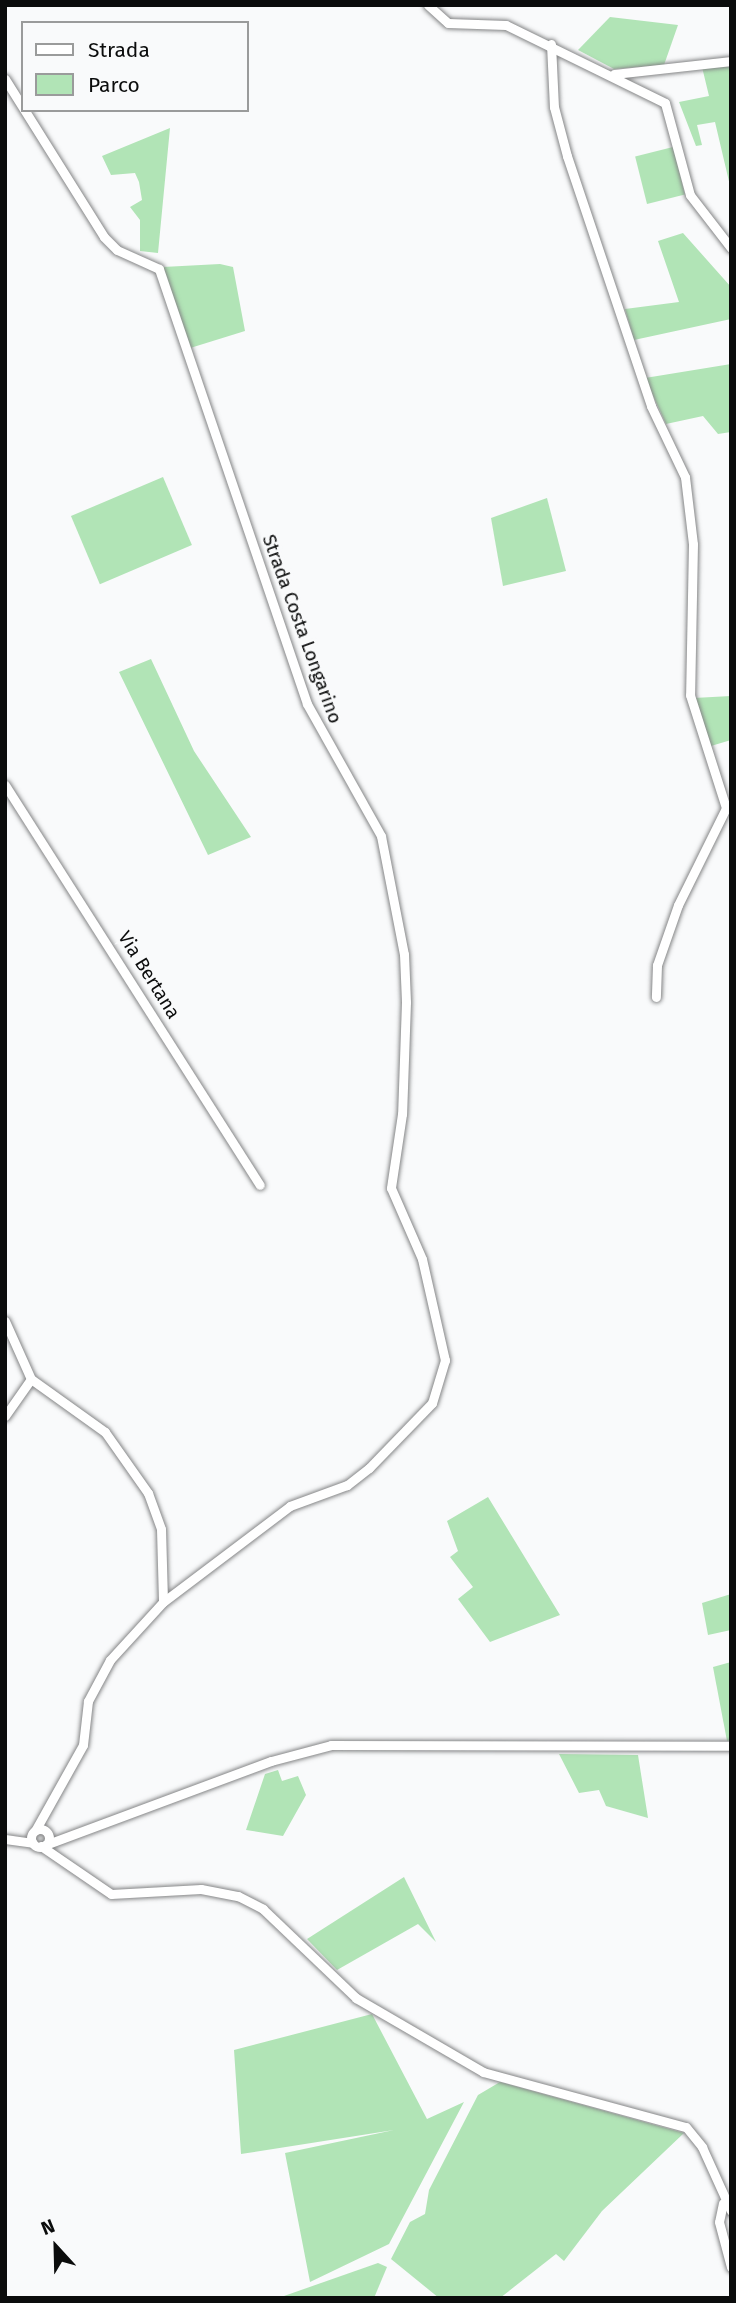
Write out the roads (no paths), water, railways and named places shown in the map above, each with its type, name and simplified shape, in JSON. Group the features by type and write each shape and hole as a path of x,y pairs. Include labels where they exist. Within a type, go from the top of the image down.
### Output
{"street":[{"path":"428,5 448,23 506,25 551,44 664,103 690,195 731,248"},
{"path":"551,44 554,107 567,156 641,380 685,477 693,544 690,695 726,808 678,905 657,965 656,997"},
{"path":"612,75 731,61"},
{"name":"Strada Costa Longarino","path":"5,79 21,105"},
{"name":"Strada Costa Longarino","path":"26,112 104,237 159,268 307,704 381,836 404,954 402,1114 391,1188 431,1293 445,1360 442,1377 410,1430 369,1468 347,1485 290,1506 163,1602 94,1684 83,1745 41,1814 37,1839"},
{"name":"Via Bertana","path":"5,785 261,1185"},
{"path":"5,1321 8,1333 31,1379 91,1419 148,1493 161,1530 163,1602"},
{"path":"5,1416 31,1379"},
{"path":"8,1839 37,1839 80,1833 271,1761 331,1745 731,1746"},
{"path":"41,1814 47,1832"},
{"path":"37,1839 47,1832 80,1833"},
{"path":"37,1839 111,1894 201,1889 238,1896 263,1909 356,1998 483,2072 686,2127 702,2147 723,2203 731,2211"},
{"path":"723,2203 719,2222 731,2267"}]}
